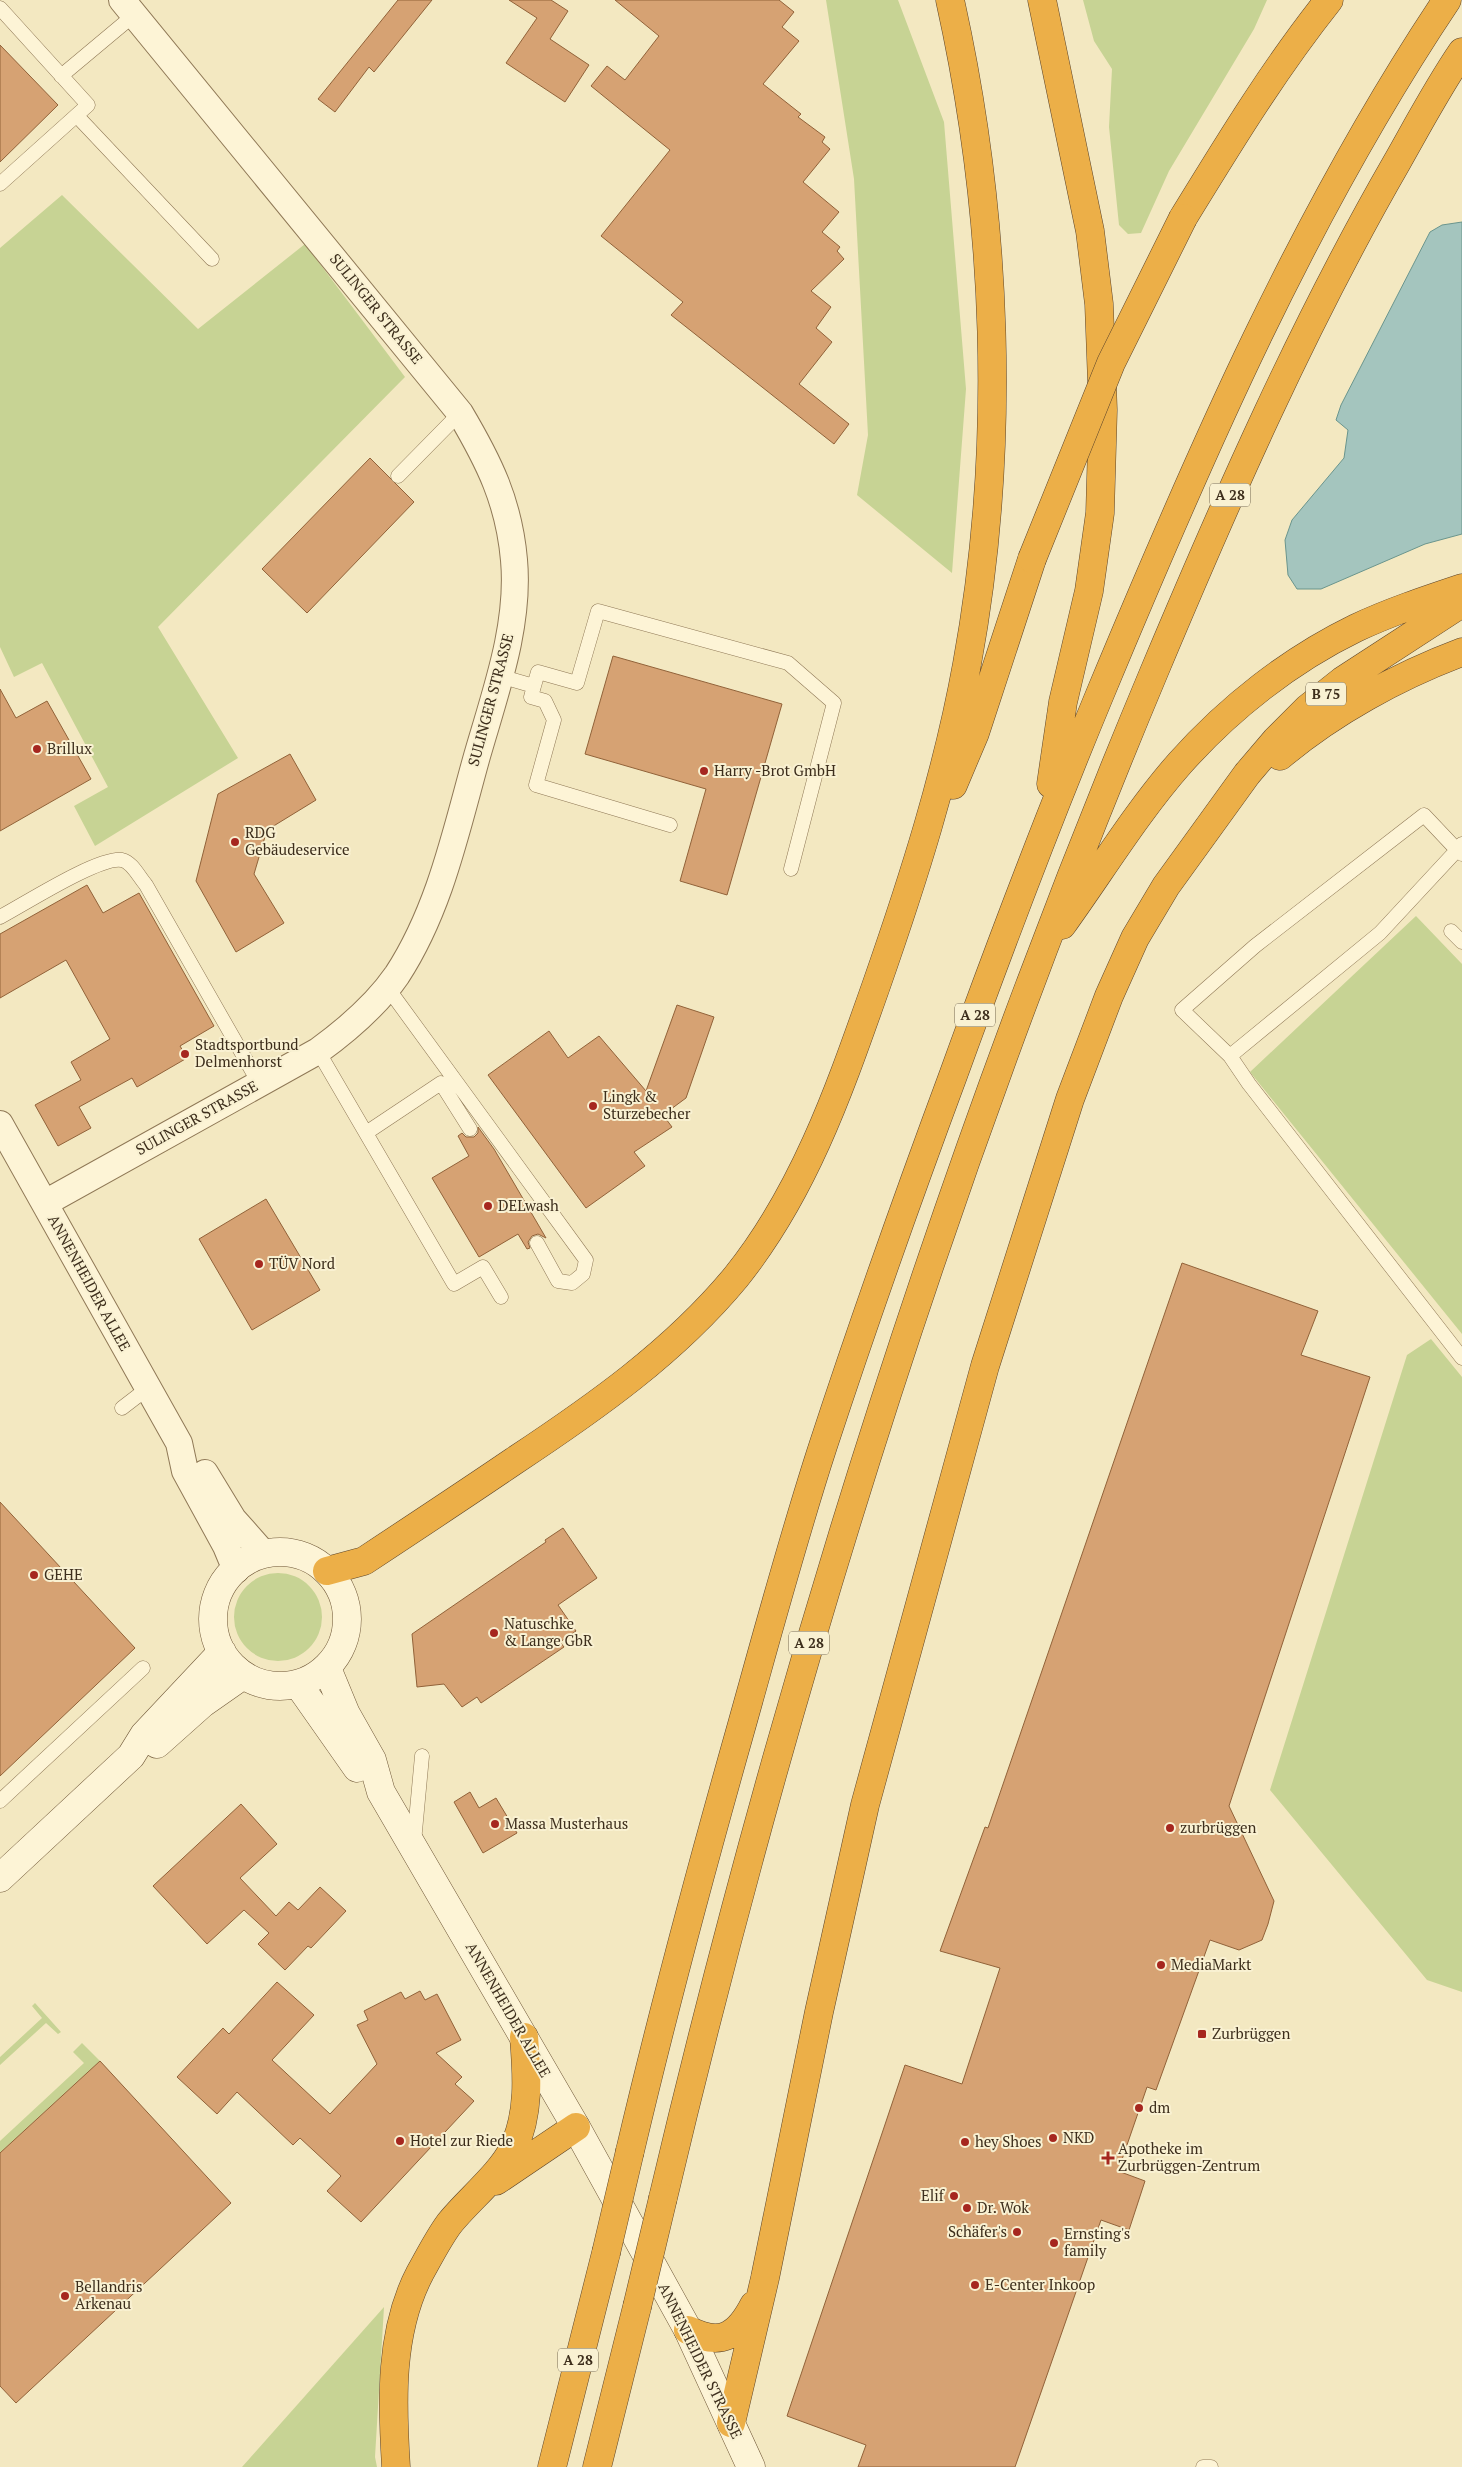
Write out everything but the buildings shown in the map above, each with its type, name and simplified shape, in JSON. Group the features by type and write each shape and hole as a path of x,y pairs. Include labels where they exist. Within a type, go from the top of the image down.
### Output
{"highway":[{"path":"327,1571 364,1561 588,1412 674,1342 707,1310 762,1242 782,1210 815,1148 834,1105 907,897 933,812 967,665 986,509 990,454 990,331 981,190 972,114 950,0"},
{"path":"1042,0 1090,231 1099,304 1103,410 1100,513 1089,591 1063,702 1046,823"},
{"path":"907,897 975,733 1032,559 1111,363 1183,218 1241,122 1298,39 1329,0"},
{"name":"A 28","path":"552,2467 692,1904 770,1624 822,1448 904,1208 1046,823 1170,524 1249,354 1331,194 1420,40 1447,0"},
{"name":"A 28","path":"597,2467 704,2023 764,1802 867,1452 985,1106 1101,798 1210,539 1280,385 1358,230 1462,52"},
{"path":"1040,957 1155,795 1185,758 1227,716 1308,654 1356,628 1416,603 1462,588"},
{"name":"B 75","path":"1216,815 1247,774 1308,708 1342,681 1462,603"},
{"path":"731,2423 765,2278 819,2012 865,1805 985,1366 1070,1099 1108,996 1136,938 1166,886 1216,815 1263,770 1319,727 1360,701 1440,660 1462,652"},
{"path":"396,2467 393,2412 396,2356 404,2314 419,2274 449,2224 513,2149 526,2106 524,2037"},
{"path":"478,2192 576,2127"},
{"path":"688,2330 700,2337 714,2339 728,2337 747,2316 765,2278"}],"main road":[{"path":"286,1552 308,1558 327,1571 341,1592 348,1617 346,1634 339,1652 327,1668 313,1678 298,1684 270,1686 243,1675 231,1665 222,1652 213,1622 215,1606 223,1586 236,1570 249,1560 264,1554 286,1552"},
{"path":"0,1878 131,1756 144,1736 222,1652"},
{"name":"ANNENHEIDER ALLEE","path":"327,1668 346,1714 372,1760 381,1792"},
{"path":"131,1756 151,1749 203,1704 243,1675"},
{"name":"ANNENHEIDER ALLEE","path":"298,1684 360,1772 381,1792 576,2127 632,2229"},
{"name":"ANNENHEIDER STRASSE","path":"632,2229 688,2330 751,2467"}],"street":[{"name":"SULINGER STRASSE","path":"45,1203 318,1051 340,1036 387,987 426,924 434,903 506,651 515,580 511,541 500,489 460,413 128,7"},
{"name":"ANNENHEIDER ALLEE","path":"0,1124 179,1443 198,1462 234,1519 264,1554"},
{"name":"ANNENHEIDER ALLEE","path":"179,1443 185,1471 226,1546 236,1570"}],"lane":[{"path":"61,76 128,7"},
{"path":"0,8 88,105 0,184"},
{"path":"76,116 212,259"},
{"path":"398,476 460,413"},
{"path":"670,825 536,785 554,720 545,701 531,697 538,672 577,683 598,611 788,663 834,704 791,869"},
{"path":"499,676 534,686"},
{"path":"1230,1056 1380,932 1460,849 1424,815 1255,946 1182,1010 1230,1056 1462,1358"},
{"path":"0,917 93,866 114,860 123,860 131,866 146,885 259,1083"},
{"path":"1451,931 1462,942"},
{"path":"387,987 586,1260 583,1274 572,1283 558,1281 537,1243"},
{"path":"318,1051 454,1284 483,1267 501,1296"},
{"path":"366,1133 441,1083 470,1129"},
{"path":"122,1408 148,1388"},
{"path":"0,1801 142,1668"},
{"path":"414,1846 422,1756"},
{"path":"1203,2467 1211,2467"}],"green space":[{"path":"826,0 898,0 944,122 966,389 952,573 857,495 868,435 854,179"},
{"path":"1083,0 1267,0 1254,29 1169,171 1141,233 1128,234 1119,225 1109,127 1112,69 1094,41"},
{"path":"62,195 198,329 305,244 405,377 158,627 238,758 95,846 74,806 108,787 42,663 14,677 0,647 0,248"},
{"path":"1416,916 1462,964 1462,1334 1250,1072"},
{"path":"1431,1339 1462,1377 1462,1992 1427,1980 1270,1790 1407,1355"},
{"path":"278,1573 295,1576 309,1586 319,1600 322,1617 319,1634 309,1648 295,1658 278,1661 261,1658 247,1648 237,1634 234,1617 237,1600 247,1586 261,1576"},
{"path":"35,2003 61,2032 58,2034 46,2023 0,2065 0,2057 42,2018 32,2006"},
{"path":"82,2043 100,2061 0,2153 0,2141 84,2063 73,2052"},
{"path":"384,2307 375,2457 377,2467 242,2467"}],"water":[{"path":"1462,222 1462,534 1425,544 1321,589 1297,589 1288,575 1285,540 1292,520 1344,458 1348,430 1336,420 1341,405 1430,232 1442,225"}],"place":[{"name":"Brillux","path":"37,749"},
{"name":"Harry -Brot GmbH","path":"704,771"},
{"name":"RDG Gebäudeservice","path":"235,842"},
{"name":"Stadtsportbund Delmenhorst","path":"185,1054"},
{"name":"Lingk & Sturzebecher","path":"593,1106"},
{"name":"DELwash","path":"488,1206"},
{"name":"TÜV Nord","path":"259,1264"},
{"name":"GEHE","path":"34,1575"},
{"name":"Natuschke & Lange GbR","path":"494,1633"},
{"name":"Massa Musterhaus","path":"495,1824"},
{"name":"zurbrüggen","path":"1170,1828"},
{"name":"MediaMarkt","path":"1161,1965"},
{"name":"Zurbrüggen","path":"1202,2034"},
{"name":"dm","path":"1139,2108"},
{"name":"NKD","path":"1053,2138"},
{"name":"Hotel zur Riede","path":"400,2141"},
{"name":"hey Shoes","path":"965,2142"},
{"name":"Apotheke im Zurbrüggen-Zentrum","path":"1108,2158"},
{"name":"Elif","path":"954,2196"},
{"name":"Dr. Wok","path":"967,2208"},
{"name":"Schäfer's","path":"1017,2232"},
{"name":"Ernsting's family","path":"1054,2243"},
{"name":"E-Center Inkoop","path":"975,2285"},
{"name":"Bellandris Arkenau","path":"65,2296"}]}
